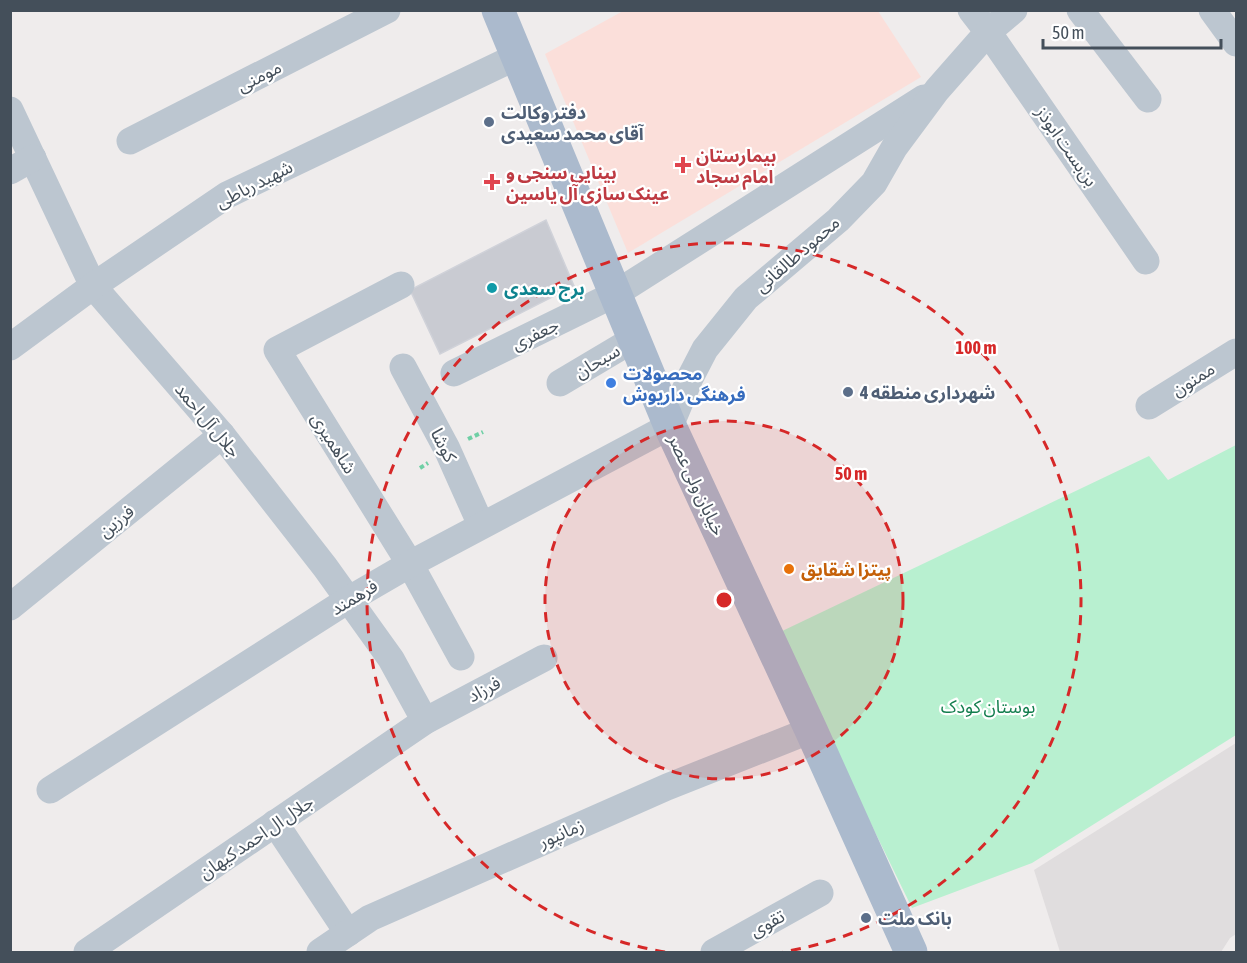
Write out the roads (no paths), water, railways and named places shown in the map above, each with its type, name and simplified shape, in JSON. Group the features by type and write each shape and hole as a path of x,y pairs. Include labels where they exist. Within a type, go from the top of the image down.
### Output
{"main road":[{"name":"خیابان ولی عصر","path":"498,10 670,426 911,952"}],"street":[{"name":"مومنی","path":"130,141 387,10"},
{"name":"بن‌بست ابوذز","path":"971,10 1146,261"},
{"name":"محمود طالقانی","path":"670,426 705,349 746,298 838,220 874,183 894,148 938,90 988,32 1014,10"},
{"path":"1080,10 1148,99"},
{"path":"1212,10 1236,43"},
{"name":"شهید رباطی","path":"10,347 93,286 227,195 518,56"},
{"name":"محمود طالقانی","path":"615,294 938,90"},
{"name":"جلال آل احمد","path":"10,110 22,165 93,286 222,435 325,567 391,659 425,721"},
{"name":"شاهمیری","path":"401,285 277,350 410,564 461,657"},
{"name":"جعفری","path":"454,374 615,294"},
{"name":"سبحان","path":"560,383 634,339"},
{"name":"ممنون","path":"1149,406 1236,352"},
{"name":"کوشا","path":"403,367 447,449 481,525"},
{"name":"فرهمند","path":"50,790 348,600 481,525 670,426"},
{"name":"فرزین","path":"10,607 222,435"},
{"name":"فرزاد","path":"425,721 544,658"},
{"name":"جلال ال احمد کیهان","path":"87,952 425,721"},
{"name":"زمانپور","path":"320,952 370,918 667,787 811,730"},
{"path":"275,824 348,933"},
{"name":"تقوی","path":"714,952 820,893"}],"place":[{"name":"دفتر وکالت آقای محمد سعیدی","path":"489,122"},
{"name":"بیمارستان امام سجاد","path":"683,165"},
{"name":"بینایی سنجی و عینک سازی آل یاسین","path":"492,182"},
{"name":"برج سعدی","path":"492,288"},
{"name":"محصولات فرهنگی داریوش","path":"611,383"},
{"name":"شهرداری منطقه 4","path":"848,392"},
{"name":"پیتزا شقایق","path":"789,569"},
{"name":"بانک ملت","path":"866,918"}],"park label":[{"name":"بوستان کودک","path":"988,706"}]}
